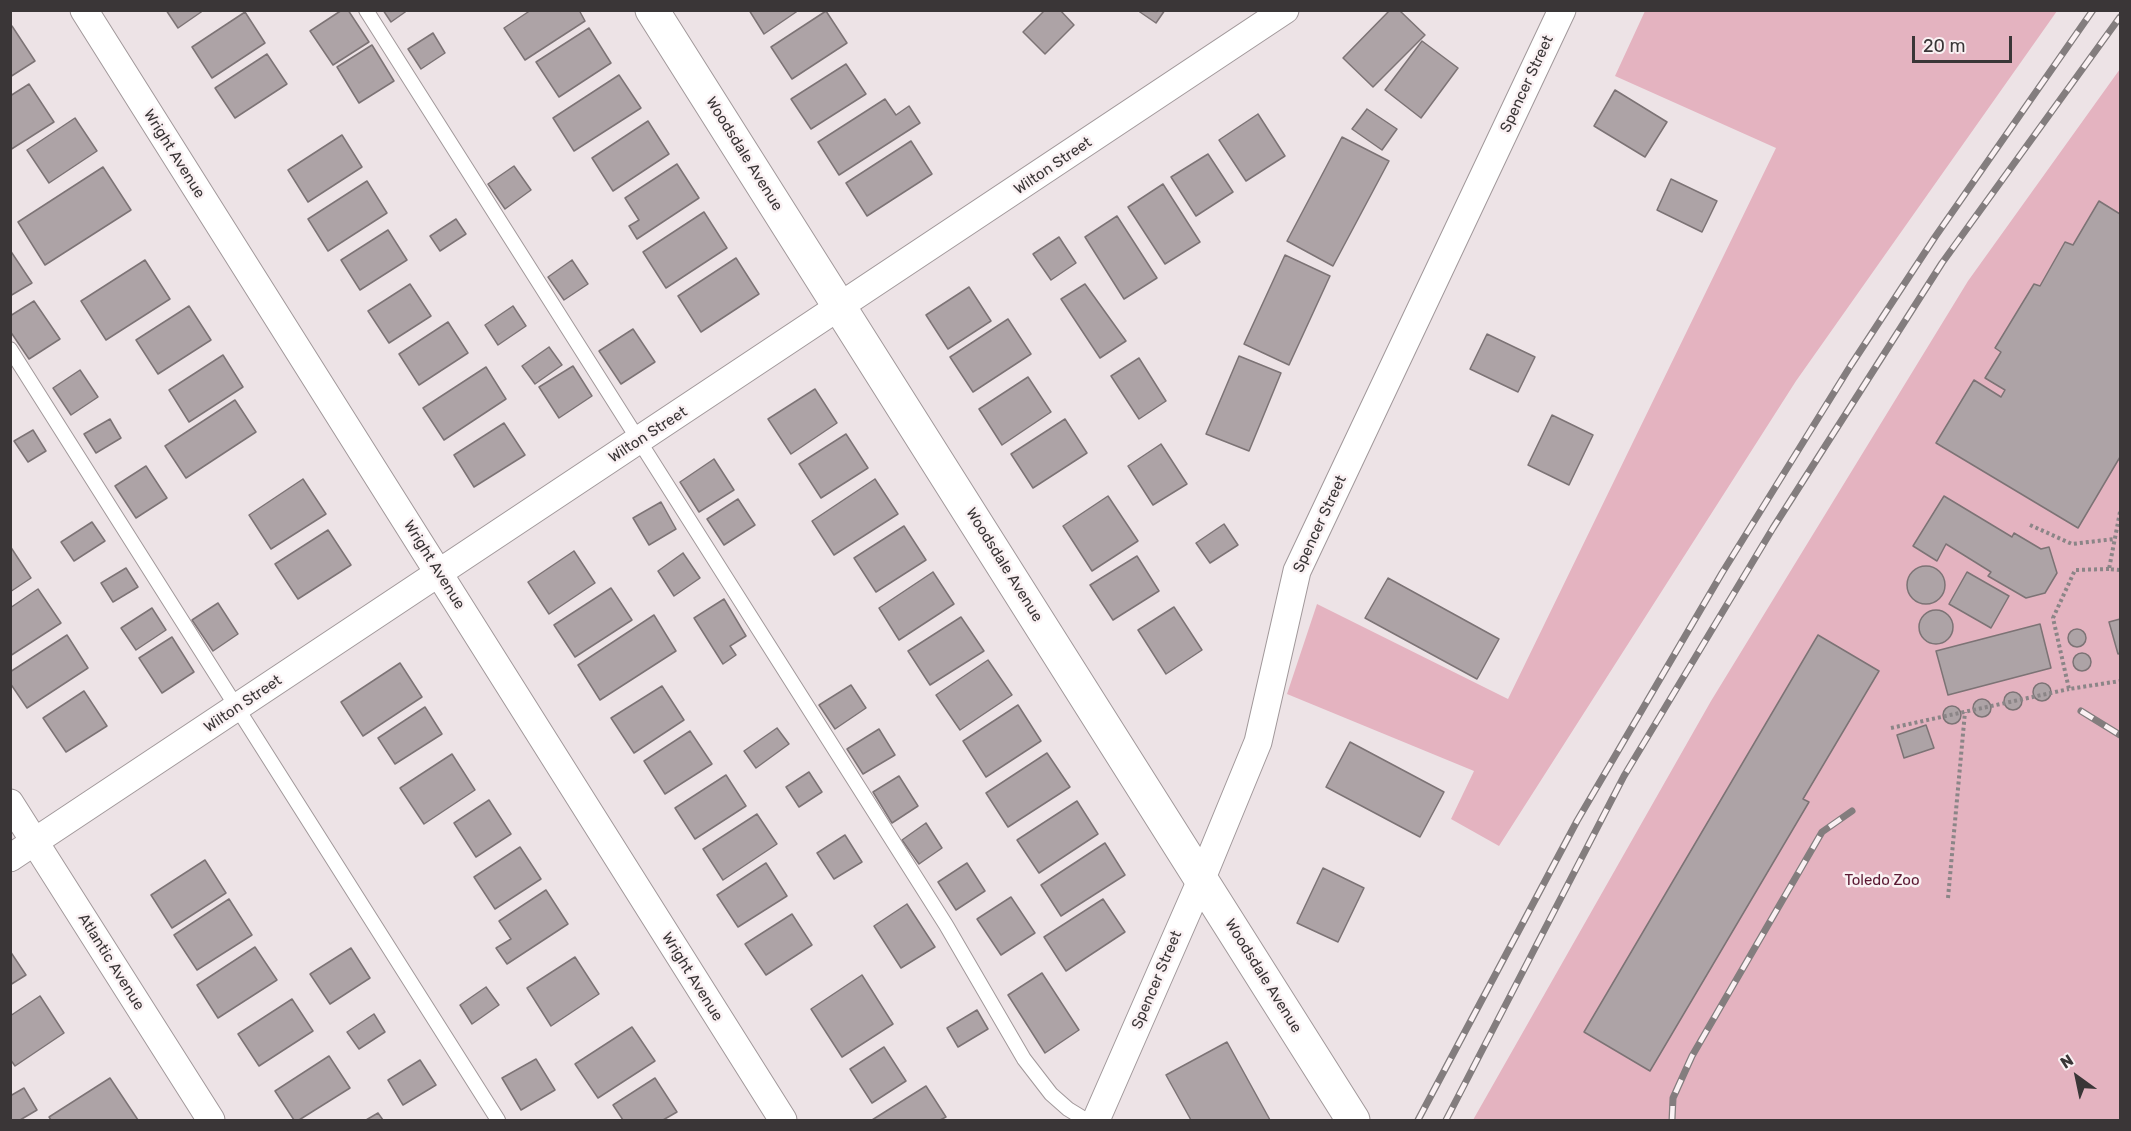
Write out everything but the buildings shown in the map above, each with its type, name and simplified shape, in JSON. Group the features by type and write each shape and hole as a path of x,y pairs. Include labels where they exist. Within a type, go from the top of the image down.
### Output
{"street":[{"name":"Wright Avenue","path":"84,10 783,1120"},
{"name":"Woodsdale Avenue","path":"652,10 1353,1120"},
{"name":"Wilton Street","path":"10,858 841,308 1285,10"},
{"name":"Spencer Street","path":"1096,1120 1202,878 1258,741 1297,571 1555,13"},
{"name":"Atlantic Avenue","path":"10,803 211,1120"}],"lane":[{"path":"366,10 946,926 1030,1067 1051,1094 1068,1109 1086,1120"},
{"path":"10,349 498,1120"}],"path":[{"path":"2109,569 2121,512"},
{"path":"2030,525 2072,544 2114,539"},
{"path":"2069,689 2054,618 2075,570 2121,570"},
{"path":"1891,728 2069,689 2121,681"},
{"path":"1948,898 1965,712"}],"green space":[{"path":"1645,11 2057,11 1796,381 1499,846 1451,819 1474,771 1287,694 1317,604 1508,699 1776,148 1615,76"},
{"name":"Toledo Zoo","path":"2120,69 2120,1120 1473,1120 1711,701 1968,281"}],"railway":[{"path":"1418,1120 1577,821 1722,573 1851,365 1935,237 2093,10"},
{"path":"1446,1120 1624,776 1773,528 1942,263 2120,17"},
{"path":"2081,711 2120,735"},
{"path":"1672,1120 1673,1098 1692,1056 1822,832 1852,811"}]}
